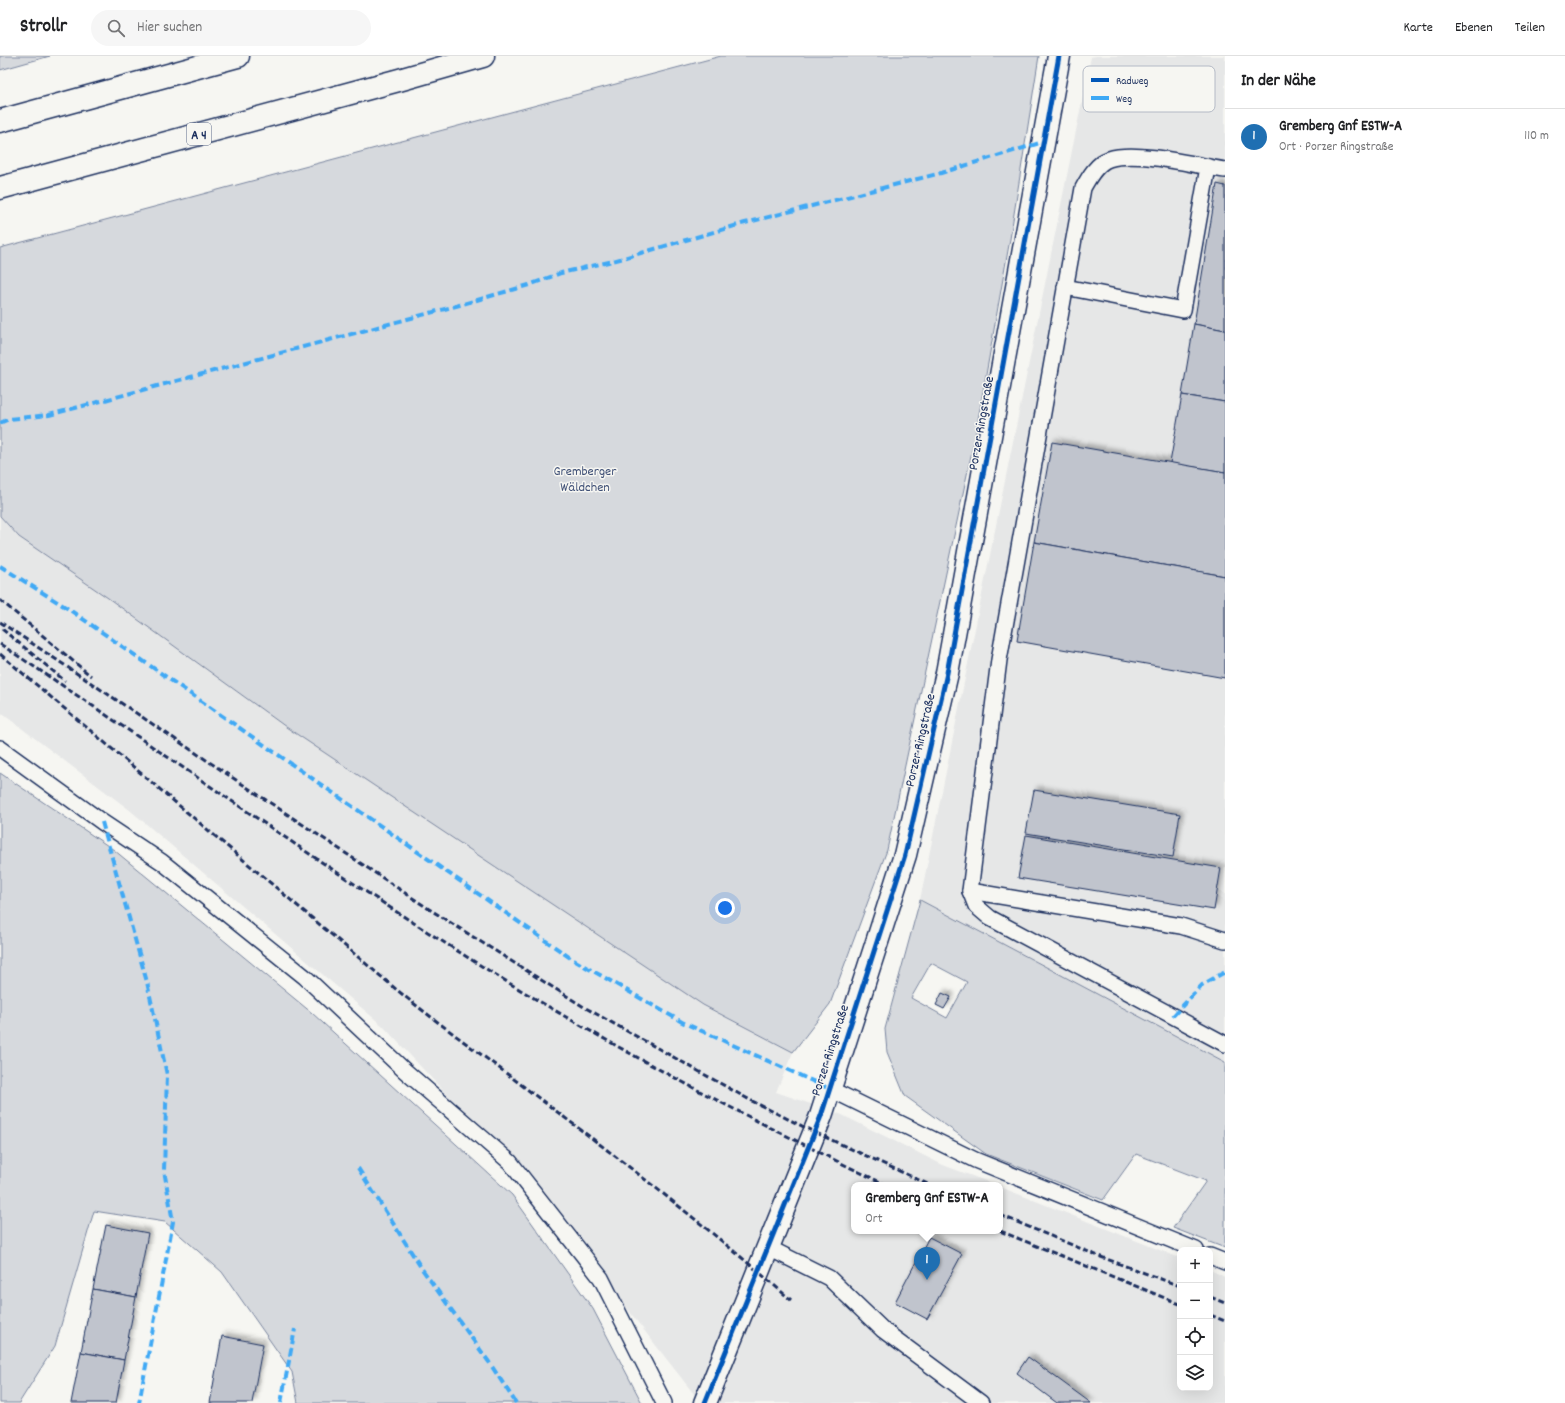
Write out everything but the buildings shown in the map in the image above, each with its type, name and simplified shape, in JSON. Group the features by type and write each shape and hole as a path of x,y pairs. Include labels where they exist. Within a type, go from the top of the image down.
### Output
{"main road":[{"path":"0,121 238,56"},
{"name":"A 4","path":"0,188 483,56"},
{"name":"Porzer Ringstraße","path":"705,1403 830,1089 906,855 947,673 1059,56"}],"lane":[{"path":"1225,170 1128,155 1108,159 1092,172 1083,188 998,660 970,891 976,906 990,918 1225,1044"},
{"path":"1065,287 1183,310 1208,167"},
{"path":"0,748 102,822 162,862 305,977 404,1070 510,1162 601,1278 664,1403"},
{"path":"970,891 1181,926 1225,940"},
{"path":"830,1089 975,1160 1189,1247"},
{"path":"767,1247 828,1278 883,1330 981,1403"},
{"path":"1213,1257 1225,1262"}],"shaded area":[{"path":"1225,56 1225,1062 920,900 1083,96 1083,112 1215,112 1215,66 1089,66 1091,57"},
{"path":"0,516 19,537 108,598 286,727 703,1005 793,1052 776,1092 840,1114 943,1165 988,1182 851,1182 851,1234 1003,1234 1003,1188 1177,1257 1177,1391 1213,1391 1213,1271 1225,1277 1225,1403 701,1403 528,1182 383,1026 131,811 0,712"}],"green space":[{"path":"0,56 50,56 0,70"},
{"name":"Gremberger Wäldchen","path":"721,56 1039,56 1010,239 975,437 887,850 830,1004 793,1052 703,1005 286,727 108,598 19,537 0,516 0,248"},
{"path":"0,773 114,850 312,1013 512,1195 593,1309 642,1403 298,1403 292,1372 222,1272 165,1222 94,1211 55,1346 19,1403 0,1403"},
{"path":"920,900 1225,1062 1225,1248 1173,1228 1206,1181 1136,1154 1103,1200 986,1154 905,1096 887,1052 885,1029","holes":["931,963 967,982 947,1018 911,998"]}],"railway":[{"path":"0,600 91,676"},
{"path":"0,622 429,909 584,1007 750,1100 814,1132 923,1182"},
{"path":"2,629 65,681"},
{"path":"0,644 319,861 514,986 581,1026 684,1083 881,1182"},
{"path":"0,654 397,990 663,1194 728,1246 791,1300"},
{"path":"1003,1216 1101,1257 1177,1285"},
{"path":"1003,1232 1177,1303"},
{"path":"1213,1298 1225,1303"},
{"path":"1213,1316 1225,1321"}],"marked path":[{"path":"0,423 9,419 49,415 456,306 529,285 561,273 613,261 745,223 941,173 1043,142"},
{"path":"0,566 67,608 572,959 682,1022 830,1089"},
{"path":"102,822 147,982 167,1075 164,1170 173,1222 139,1403"},
{"path":"1173,1016 1202,985 1225,972"},
{"path":"358,1168 422,1269 489,1362 516,1403"},
{"path":"281,1403 295,1329"}],"cycle path":[{"path":"705,1403 821,1116 905,855 947,673 1059,56"}],"place":[{"name":"Gremberg Gnf ESTW-A","path":"927,1280"}]}
